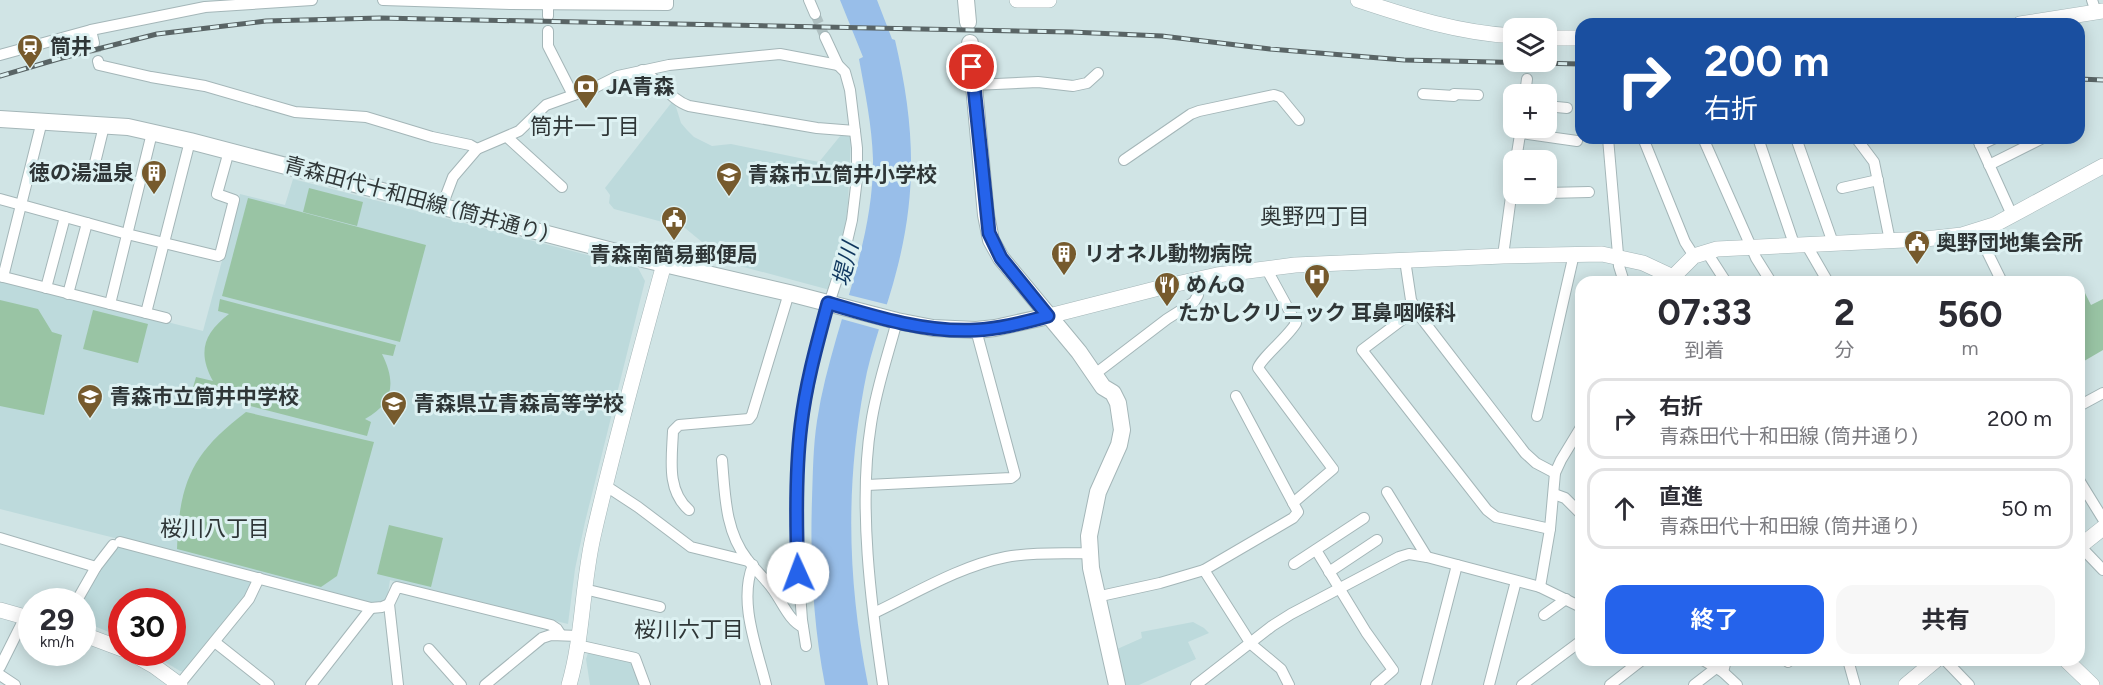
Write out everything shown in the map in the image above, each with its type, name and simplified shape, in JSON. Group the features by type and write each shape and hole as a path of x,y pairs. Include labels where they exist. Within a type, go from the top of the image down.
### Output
{"main road":[{"path":"966,0 968,22"},
{"path":"970,43 989,233 1001,258 1079,351 1104,387 1113,393 1119,410 1122,430 1119,445 1098,492 1089,536 1089,553 1096,597 1117,685"},
{"name":"青森田代十和田線 (筒井通り)","path":"0,119 128,127 895,321 941,329 976,330 1048,316"}],"street":[{"path":"0,55 203,3 312,0"},
{"path":"383,0 668,5 668,0"},
{"path":"809,0 815,14"},
{"path":"1017,0 1049,0"},
{"path":"1358,0 1464,31 1503,35"},
{"path":"548,3 549,16"},
{"path":"2049,18 2097,8"},
{"path":"91,30 94,43"},
{"path":"548,31 548,46 573,95"},
{"path":"806,646 796,537 800,437 807,385 841,267 852,220 857,178 855,131 848,79 838,65 825,37"},
{"path":"1557,38 1575,38"},
{"path":"442,206 453,177 477,149 519,131 546,105 618,76 669,65 721,58 780,54 838,65"},
{"path":"98,61 99,65 205,87 295,112 366,117 432,137 470,145 477,149"},
{"path":"642,70 660,83 677,100 689,106 817,128 855,131"},
{"path":"974,85 1038,81 1072,86 1087,83 1098,73"},
{"path":"1526,84 1527,79"},
{"path":"1423,94 1478,95"},
{"path":"1124,160 1191,114 1199,111 1274,95 1280,97 1299,120"},
{"path":"1557,107 1567,108"},
{"path":"42,121 2,277 166,318"},
{"path":"92,175 104,126"},
{"path":"110,304 152,133"},
{"path":"507,137 562,187"},
{"path":"1557,137 1575,141"},
{"path":"146,313 190,141"},
{"path":"1609,144 1621,276"},
{"path":"1645,144 1685,242 1700,253 1721,276"},
{"path":"1706,144 1750,246 1768,276"},
{"path":"1760,144 1800,244 1824,276"},
{"path":"1798,144 1833,243"},
{"path":"1861,144 1871,157 1878,180 1890,241"},
{"path":"1980,144 2012,215"},
{"path":"1989,165 2031,144"},
{"path":"0,199 164,244 204,254 220,255 234,200 217,194 229,151"},
{"path":"1680,276 1700,253 1750,246 1947,237 1977,231 2012,215 2103,166"},
{"path":"1842,188 1878,180"},
{"path":"1557,193 1589,192"},
{"path":"1503,256 1510,204"},
{"path":"46,288 65,217"},
{"path":"68,294 87,223"},
{"path":"1977,231 1999,276"},
{"path":"1048,316 1196,280 1266,268 1574,254 1618,256 1643,262 1669,276"},
{"path":"1537,416 1574,254"},
{"path":"1405,260 1411,300 1415,310 1525,453 1536,463 1555,473"},
{"path":"569,685 593,538 664,264"},
{"path":"1266,268 1296,322 1258,368 1333,469 1293,503"},
{"path":"1095,374 1167,319 1194,302 1198,295 1196,280"},
{"path":"689,510 680,502 673,482 673,431 679,425 749,419 789,293"},
{"path":"1415,310 1362,350 1487,510 1497,517 1550,529"},
{"path":"884,685 866,527 867,485 871,423 895,321"},
{"path":"867,485 1011,478 1015,475 976,330"},
{"path":"2085,403 2103,393"},
{"path":"1096,597 1160,583 1204,570 1293,518 1298,512 1236,396"},
{"path":"1540,587 1550,529 1555,473 1575,438"},
{"path":"722,460 730,527 750,563 768,582 794,620 803,627"},
{"path":"606,486 691,547 750,563"},
{"path":"2085,490 2103,519"},
{"path":"1387,492 1427,557"},
{"path":"1554,494 1565,498 1575,508"},
{"path":"1294,564 1364,518"},
{"path":"2085,542 2103,528"},
{"path":"0,538 96,567"},
{"path":"1329,572 1377,540"},
{"path":"84,588 96,567 116,544 259,578 371,608 382,608 389,604"},
{"path":"1316,550 1366,632 1393,670 1376,685"},
{"path":"2085,551 2103,570"},
{"path":"874,613 955,575 994,560 1037,554 1089,553"},
{"path":"1196,685 1277,623 1398,557 1409,554 1540,587 1575,604"},
{"path":"750,563 748,610 765,685"},
{"path":"1426,685 1457,565"},
{"path":"1204,570 1251,644 1281,669 1289,685"},
{"path":"154,666 180,685 249,599 259,578"},
{"path":"1489,685 1516,581"},
{"path":"398,685 389,604 397,587 555,627 561,635"},
{"path":"584,589 660,607"},
{"path":"1544,615 1566,599"},
{"path":"311,685 371,608"},
{"path":"0,610 18,615"},
{"path":"485,685 542,638 561,635 635,658 645,685"},
{"path":"0,667 18,636"},
{"path":"216,643 269,685"},
{"path":"1522,685 1575,645"},
{"path":"429,649 461,685"},
{"path":"1610,685 1634,666"},
{"path":"1694,685 1721,666"},
{"path":"1723,666 1737,685"},
{"path":"1850,666 1855,685"},
{"path":"1905,685 1929,666"},
{"path":"1951,666 1969,685"},
{"path":"2072,666 2092,685"},
{"path":"0,675 15,685"}],"shaded area":[{"name":"青森市立筒井小学校","path":"672,102 681,123 687,130 694,137 712,146 731,144 819,162 841,135 851,137 844,238 830,290 710,258 702,242 685,228 614,209 609,203 610,195 605,188"},
{"name":"青森県立青森高等学校","path":"293,179 638,268 645,281 585,522 575,569 568,624 390,580 387,599 376,604 0,509 0,280 203,331 240,194 285,205"},
{"path":"116,544 255,580 246,599 186,672 172,666 186,666 186,588 108,588 108,632 96,627 96,588 90,588"},
{"path":"1193,622 1209,633 1188,642 1196,659 1139,685 1126,685 1115,650 1142,638 1141,632"},
{"path":"588,653 633,663 640,685 590,685 586,659"}],"green space":[{"path":"309,188 363,202 357,226 303,212"},
{"path":"248,198 426,245 400,342 222,296"},
{"path":"2085,293 2091,305 2103,299 2103,350 2085,360"},
{"path":"220,299 396,345 393,356 382,354 389,374 390,391 382,406 365,419 371,422 367,436 192,391 196,377 213,381 208,371 204,352 214,328 229,314 218,311"},
{"path":"0,300 38,309 52,332 62,335 44,415 0,406"},
{"path":"93,310 148,324 138,363 83,349"},
{"path":"246,412 374,442 337,576 321,587 177,549 181,505 192,471 213,441"},
{"path":"389,525 443,538 431,587 377,574"}],"water":[{"path":"840,0 877,0 892,39 895,40 910,127 911,182 904,239 867,372 854,463 851,536 853,573 856,610 868,685 825,685 815,616 812,569 811,523 817,421 831,356 859,258 871,192 873,159 868,109 859,59 863,57"}],"pier":[{"path":"845,294 889,305 881,330 838,318"}],"tunnel":[{"path":"815,14 825,37"},
{"path":"94,43 98,61"}],"railway":[{"path":"0,76 157,34 266,21 380,18 1071,32 1162,36 1270,49 1404,60 1575,64"},
{"path":"2085,79 2103,80"}],"place":[{"name":"筒井","path":"30,70"},
{"name":"JA青森","path":"586,110"},
{"name":"徳の湯温泉","path":"154,196"},
{"name":"青森市立筒井小学校","path":"729,198"},
{"name":"青森南簡易郵便局","path":"674,242"},
{"name":"奥野団地集会所","path":"1917,266"},
{"name":"リオネル動物病院","path":"1064,277"},
{"name":"たかしクリニック 耳鼻咽喉科","path":"1317,300"},
{"name":"めんQ","path":"1167,308"},
{"name":"青森市立筒井中学校","path":"90,420"},
{"name":"青森県立青森高等学校","path":"394,427"}],"district":[{"name":"筒井一丁目","path":"585,126"},
{"name":"奥野四丁目","path":"1315,216"},
{"name":"桜川八丁目","path":"215,528"},
{"name":"桜川六丁目","path":"689,629"}],"route":[{"path":"798,573 796,496 801,426 807,385 828,303 897,321 963,331 995,328 1048,316 1001,258 989,233 972,67"}],"water label":[{"name":"堤川","path":"845,264"}]}
